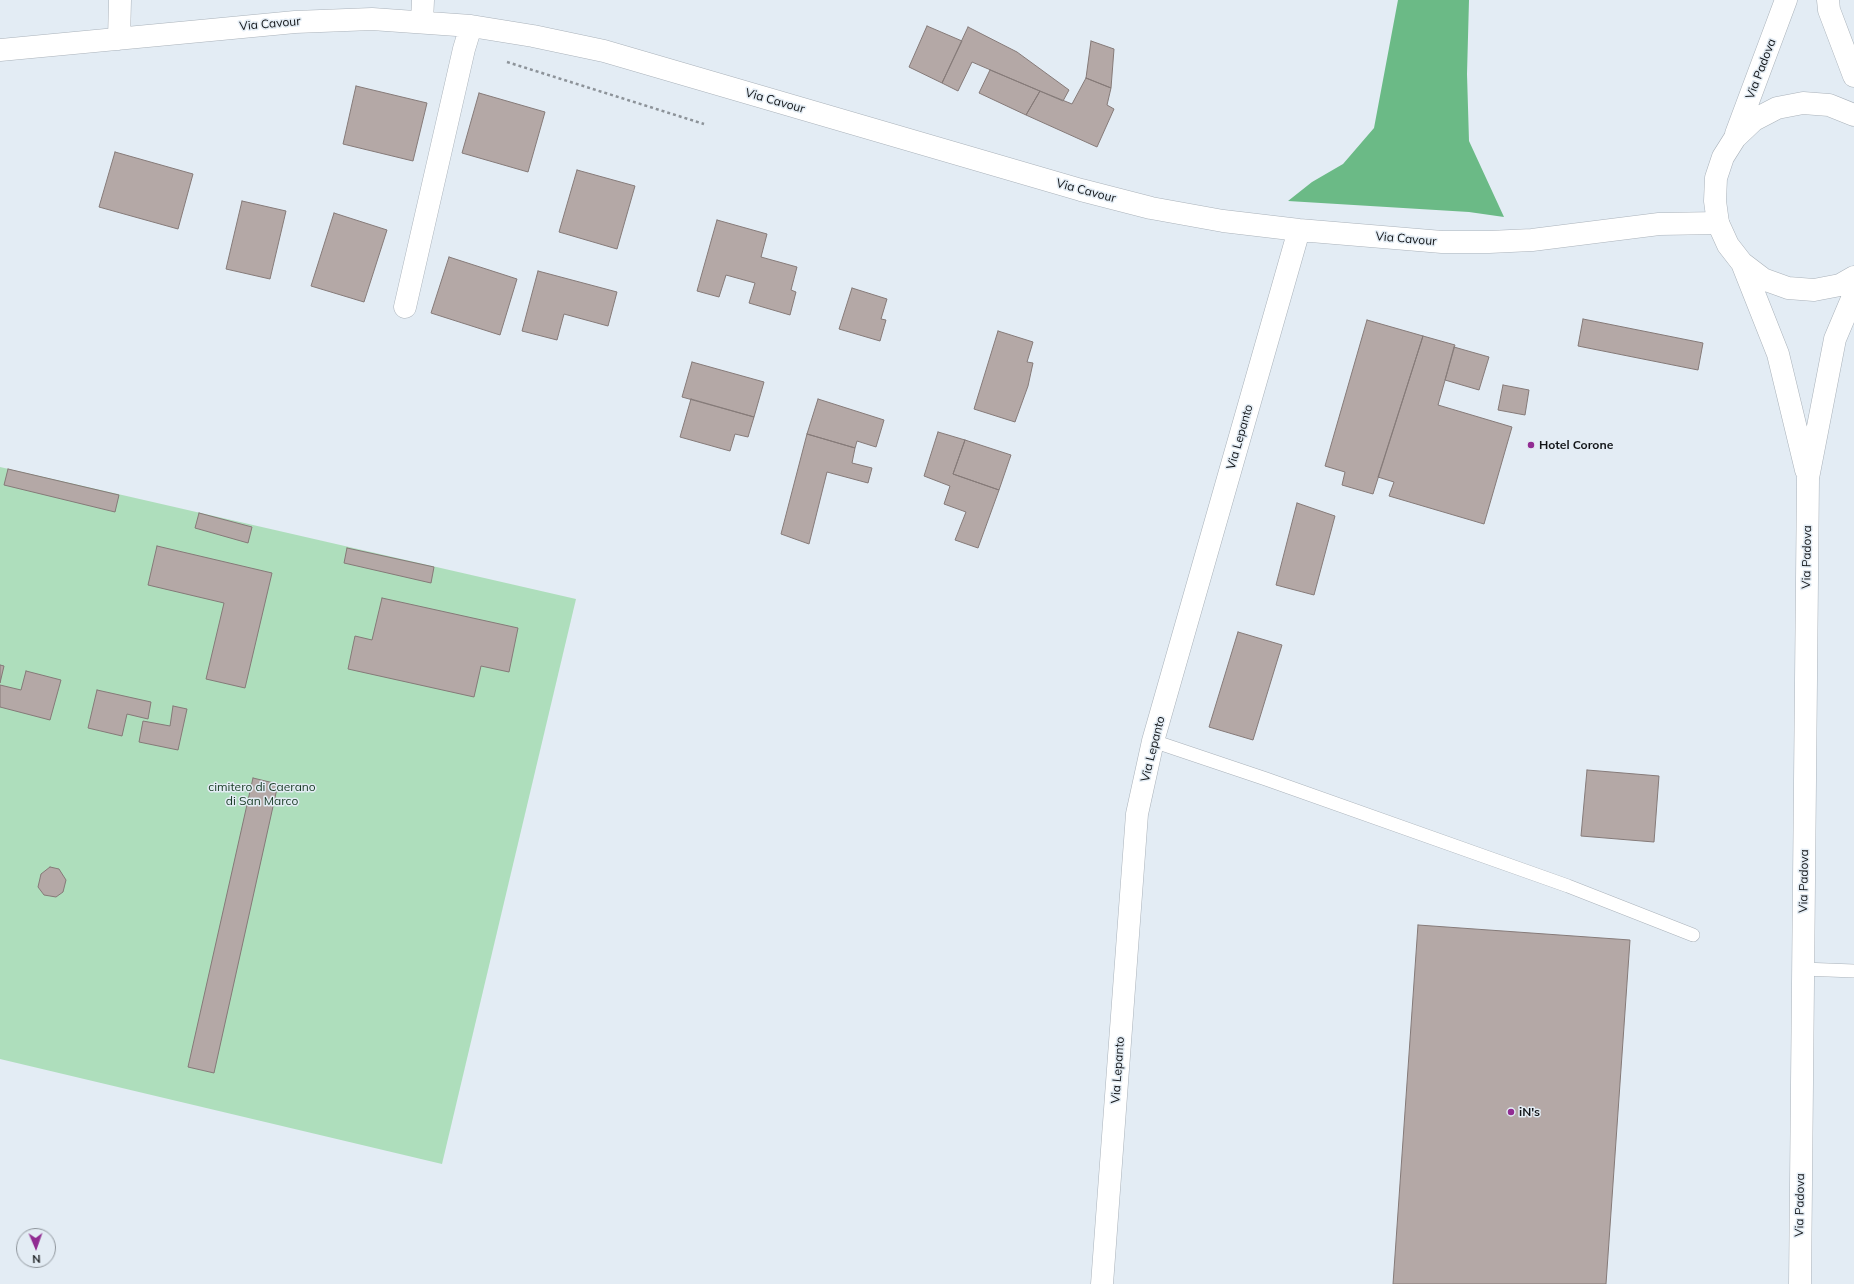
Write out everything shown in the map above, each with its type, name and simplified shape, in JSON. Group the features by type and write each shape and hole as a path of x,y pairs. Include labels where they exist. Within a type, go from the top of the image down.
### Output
{"street":[{"path":"119,39 120,0"},
{"path":"422,22 423,0"},
{"name":"Via Padova","path":"1786,0 1735,138 1723,157 1716,178 1714,201 1718,223 1728,245 1742,263 1763,279 1788,288 1814,290 1840,285 1854,277"},
{"path":"1828,0 1829,10 1854,76"},
{"name":"Via Cavour","path":"0,50 295,22 372,19 471,26 533,36 604,51 1081,190 1151,208 1223,221 1299,230 1442,242 1532,240 1659,224 1718,223"},
{"path":"405,307 464,49 471,26"},
{"name":"Via Padova","path":"1735,138 1754,120 1777,108 1803,103 1829,105 1854,115"},
{"name":"Via Lepanto","path":"1102,1284 1137,814 1153,741 1299,230"},
{"name":"Via Padova","path":"1742,263 1778,354 1808,478"},
{"name":"Via Padova","path":"1800,1284 1808,478 1835,339 1854,294"}],"lane":[{"path":"1153,741 1266,779 1568,886 1693,935"},
{"path":"1803,970 1854,971"}],"path":[{"path":"464,49 704,124"}],"green space":[{"path":"1398,0 1469,0 1467,74 1469,141 1504,217 1469,212 1288,201 1312,182 1343,164 1374,128"},
{"name":"cimitero di Caerano di San Marco","path":"0,467 576,599 442,1164 0,1059"}],"building":[{"path":"927,26 962,41 942,83 909,67"},
{"path":"968,27 1017,52 1069,90 1063,101 972,62 958,91 942,83"},
{"path":"1091,41 1114,49 1111,88 1086,78"},
{"path":"990,70 1040,91 1026,115 979,93"},
{"path":"1086,78 1111,88 1107,105 1114,109 1097,147 1026,115 1040,91 1072,104"},
{"path":"356,86 427,103 413,161 343,144"},
{"path":"479,93 545,112 528,172 462,153"},
{"path":"115,152 193,174 178,229 99,207"},
{"path":"577,170 635,186 617,249 559,232"},
{"path":"242,201 286,211 270,279 226,269"},
{"path":"334,213 387,230 364,302 311,286"},
{"path":"717,220 767,234 761,257 797,267 791,290 796,292 790,315 749,303 755,283 726,275 719,297 697,291"},
{"path":"449,257 517,279 500,335 431,313"},
{"path":"538,271 617,292 608,326 564,314 557,340 522,331"},
{"path":"852,288 887,299 881,319 886,320 880,341 839,329"},
{"path":"1583,319 1703,343 1698,370 1578,346"},
{"path":"1367,320 1423,336 1373,494 1342,485 1345,472 1325,466"},
{"path":"998,331 1033,342 1027,362 1033,363 1028,386 1015,422 974,409"},
{"path":"1423,336 1455,345 1438,405 1512,427 1484,524 1389,496 1394,482 1378,477"},
{"path":"1454,347 1489,357 1479,390 1445,380"},
{"path":"692,362 764,382 754,417 682,397"},
{"path":"1503,385 1529,390 1525,415 1498,410"},
{"path":"691,399 754,417 748,437 735,434 730,451 680,437"},
{"path":"818,399 884,420 876,447 857,441 855,448 807,434"},
{"path":"938,432 965,440 953,474 999,490 978,548 955,540 966,512 944,504 950,486 924,476"},
{"path":"807,434 855,448 852,463 872,468 868,483 827,472 809,544 781,534"},
{"path":"965,440 1011,455 999,490 953,474"},
{"path":"8,469 119,495 115,512 4,485"},
{"path":"1297,503 1335,516 1314,595 1276,585"},
{"path":"199,513 252,527 248,543 195,528"},
{"path":"157,546 272,573 245,688 206,679 224,603 148,585"},
{"path":"347,548 434,567 431,583 344,563"},
{"path":"382,598 518,628 509,672 481,666 474,697 348,669 355,636 372,640"},
{"path":"1238,632 1282,645 1253,740 1209,727"},
{"path":"0,665 4,666 0,683"},
{"path":"26,671 61,680 50,720 0,707 0,685 21,690"},
{"path":"97,690 151,702 148,719 127,714 122,736 88,728"},
{"path":"173,706 187,709 178,750 139,742 143,721 170,726"},
{"path":"1587,770 1659,776 1654,842 1581,836"},
{"path":"253,778 278,784 214,1073 188,1067"},
{"path":"50,867 59,869 66,880 63,892 56,897 44,895 38,887 41,874"},
{"name":"iN's","path":"1418,925 1630,940 1606,1284 1393,1284"}],"place":[{"name":"Hotel Corone","path":"1531,445"},
{"name":"iN's","path":"1511,1112"}]}
